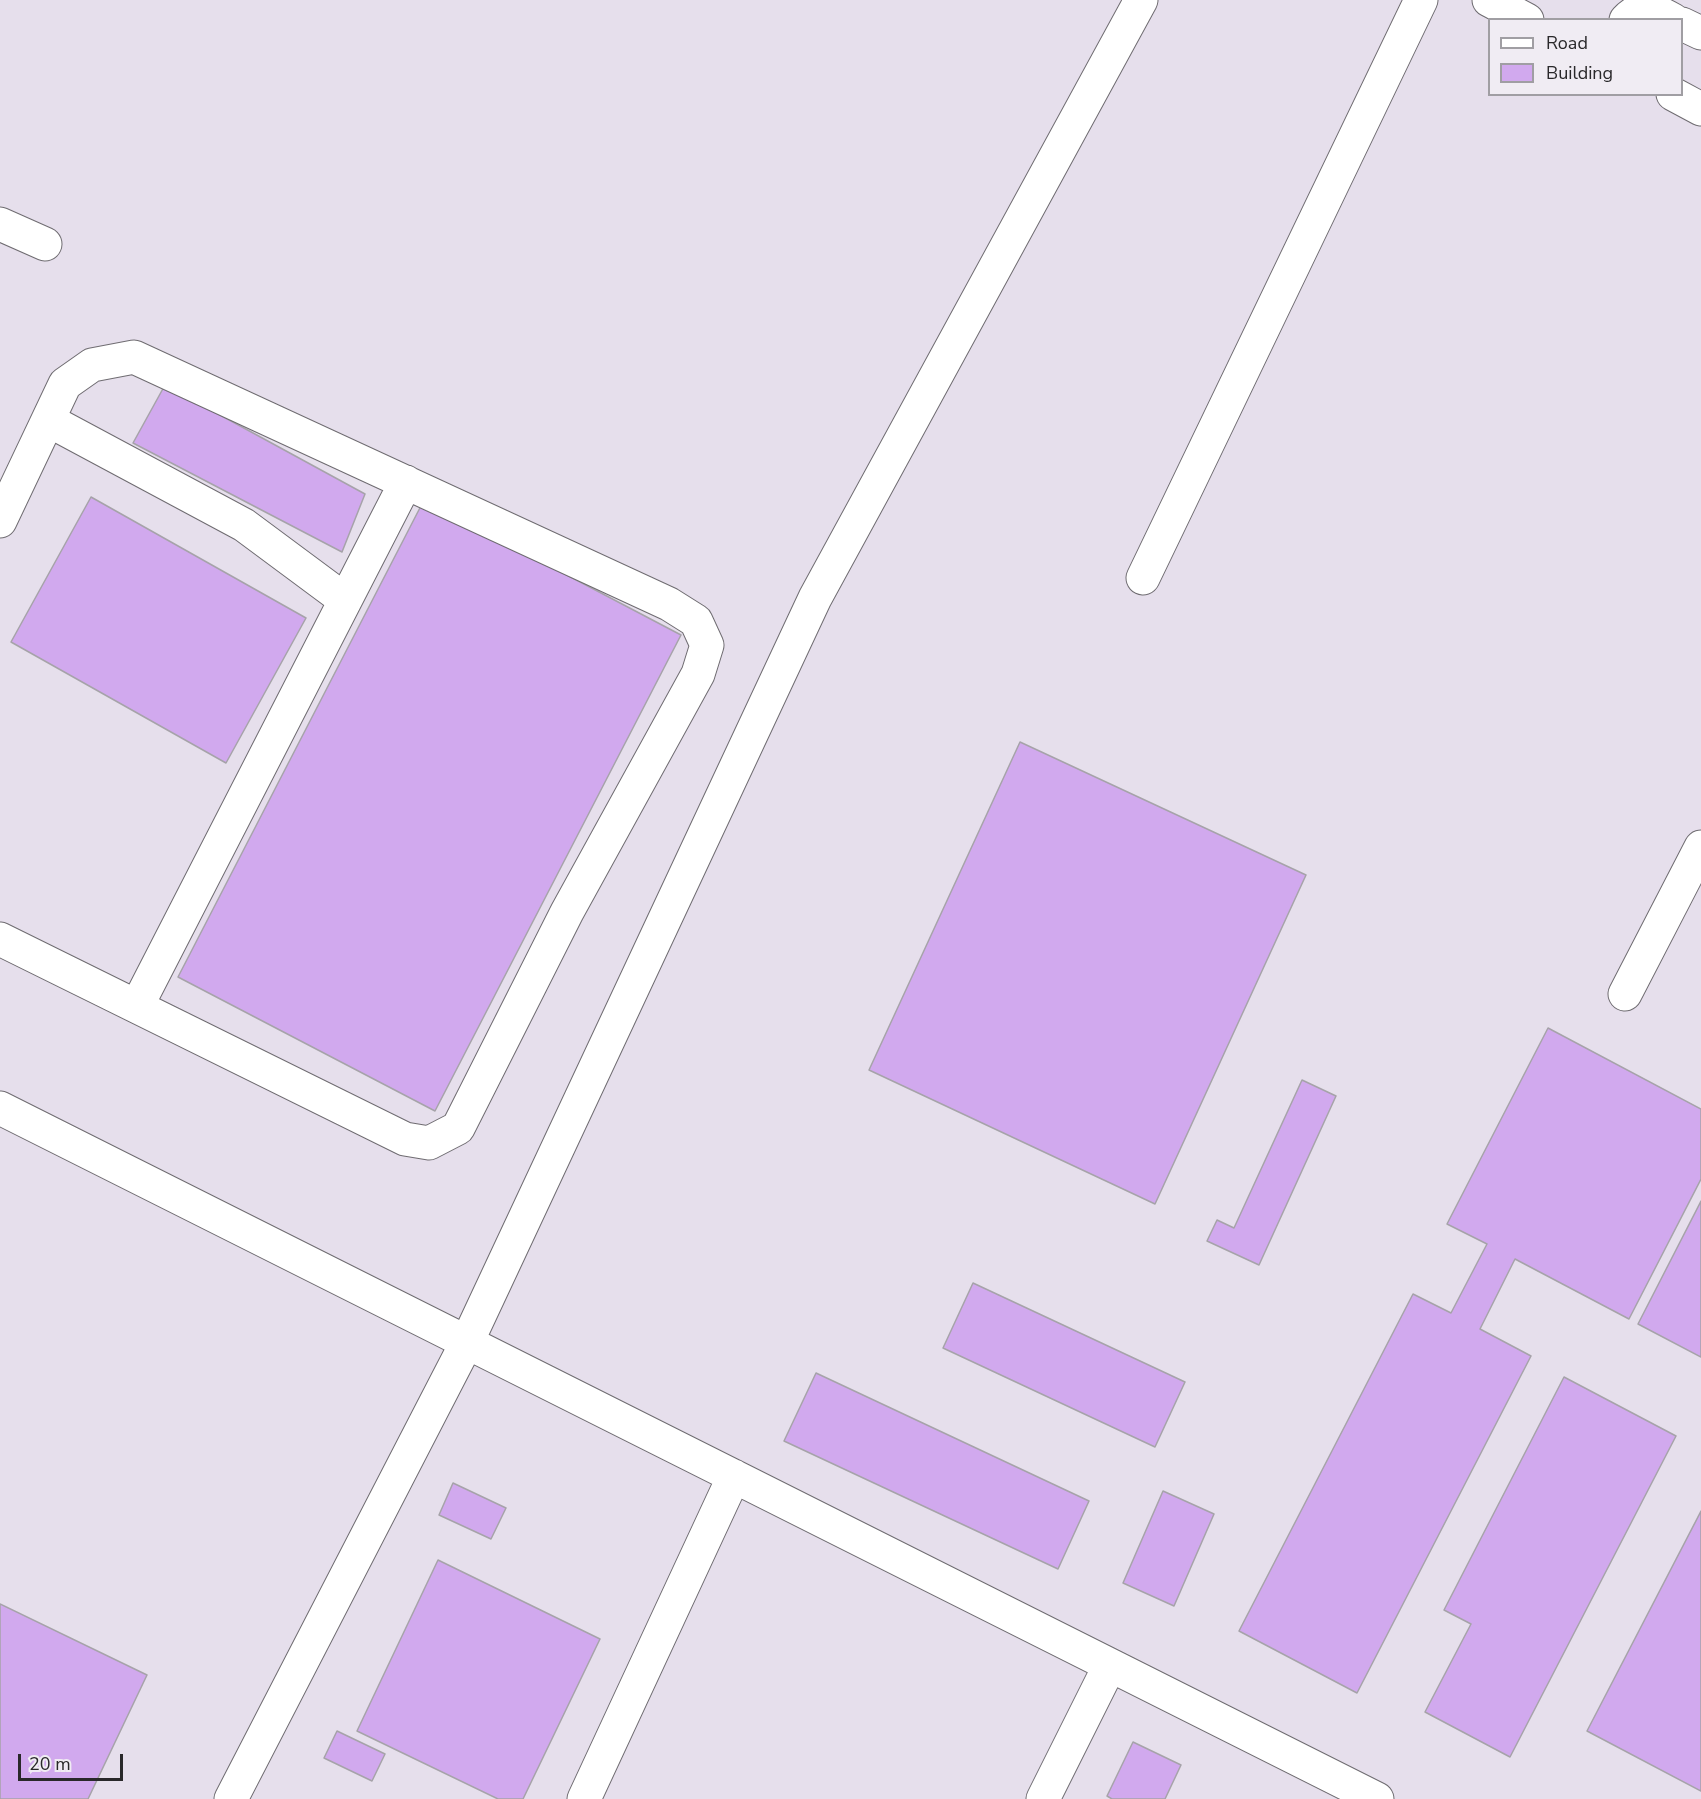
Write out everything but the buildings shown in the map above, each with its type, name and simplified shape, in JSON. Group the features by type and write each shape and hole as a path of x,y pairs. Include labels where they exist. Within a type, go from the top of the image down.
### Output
{"street":[{"path":"231,1799 467,1342 815,598 1141,0"},
{"path":"1143,578 1421,0"},
{"path":"1489,0 1523,18"},
{"path":"1628,18 1639,9 1653,9 1669,18"},
{"path":"1683,24 1701,33"},
{"path":"1677,96 1701,109"},
{"path":"0,224 45,244"},
{"path":"0,521 65,384 92,365 134,357 669,604 696,621 707,645 698,675 567,912 458,1128 429,1143 405,1139 0,939"},
{"path":"48,420 244,525 345,600"},
{"path":"137,1006 406,482"},
{"path":"1625,994 1701,847"},
{"path":"0,1108 1374,1798"},
{"path":"584,1799 734,1476"},
{"path":"1043,1799 1110,1665"}],"shaded area":[{"path":"0,0 1701,0 1701,1799 0,1799"}]}
